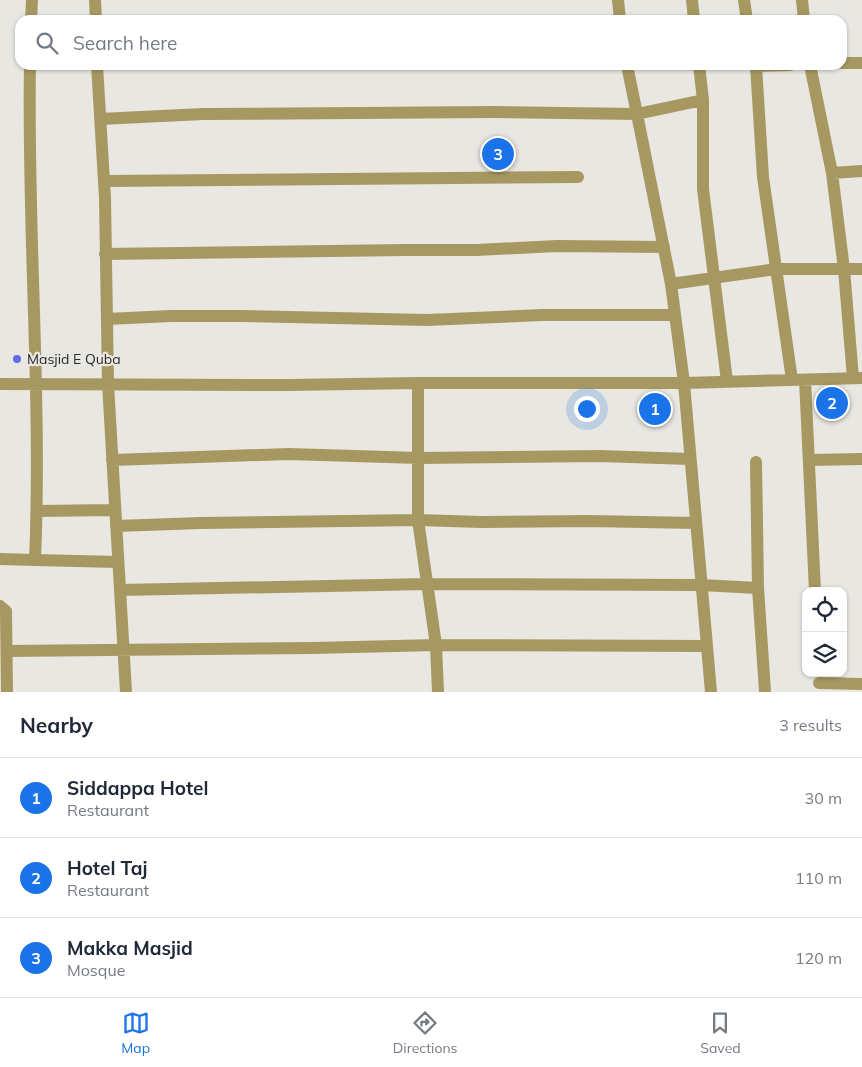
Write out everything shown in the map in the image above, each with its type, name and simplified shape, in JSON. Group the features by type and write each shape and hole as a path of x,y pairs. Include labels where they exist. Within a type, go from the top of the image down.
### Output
{"street":[{"path":"31,15 32,0"},
{"path":"95,0 96,15"},
{"path":"618,0 620,15"},
{"path":"692,0 694,15"},
{"path":"744,0 746,15"},
{"path":"802,0 804,15"},
{"path":"847,63 862,62"},
{"path":"30,70 29,170 38,443 35,560"},
{"path":"98,70 104,181 108,384 126,692"},
{"path":"628,70 671,284 684,382 710,692"},
{"path":"700,70 703,100 702,188 728,381"},
{"path":"756,70 763,177 792,380"},
{"path":"0,384 288,385 418,382 684,382 858,378 832,173 811,70"},
{"path":"100,119 203,114 494,112 637,114 703,100"},
{"path":"832,173 862,171"},
{"path":"104,181 578,177"},
{"path":"106,254 477,250 557,246 664,247"},
{"path":"671,284 776,269 862,269"},
{"path":"106,319 171,316 240,316 427,320 542,314 675,315"},
{"path":"805,380 815,587"},
{"path":"418,382 418,520 436,645 438,692"},
{"path":"112,460 289,454 418,458 600,456 690,459"},
{"path":"810,460 862,459"},
{"path":"756,462 758,588 765,692"},
{"path":"37,511 115,510"},
{"path":"116,526 418,520 696,523"},
{"path":"0,559 118,562"},
{"path":"120,590 426,584 701,585 758,588"},
{"path":"0,606 6,611 7,692"},
{"path":"7,651 124,651 436,645 707,646"},
{"path":"819,683 862,684"}],"place":[{"name":"Makka Masjid","path":"498,154"},
{"name":"Masjid E Quba","path":"17,359"},
{"name":"Hotel Taj","path":"832,403"},
{"name":"Siddappa Hotel","path":"655,409"}]}
